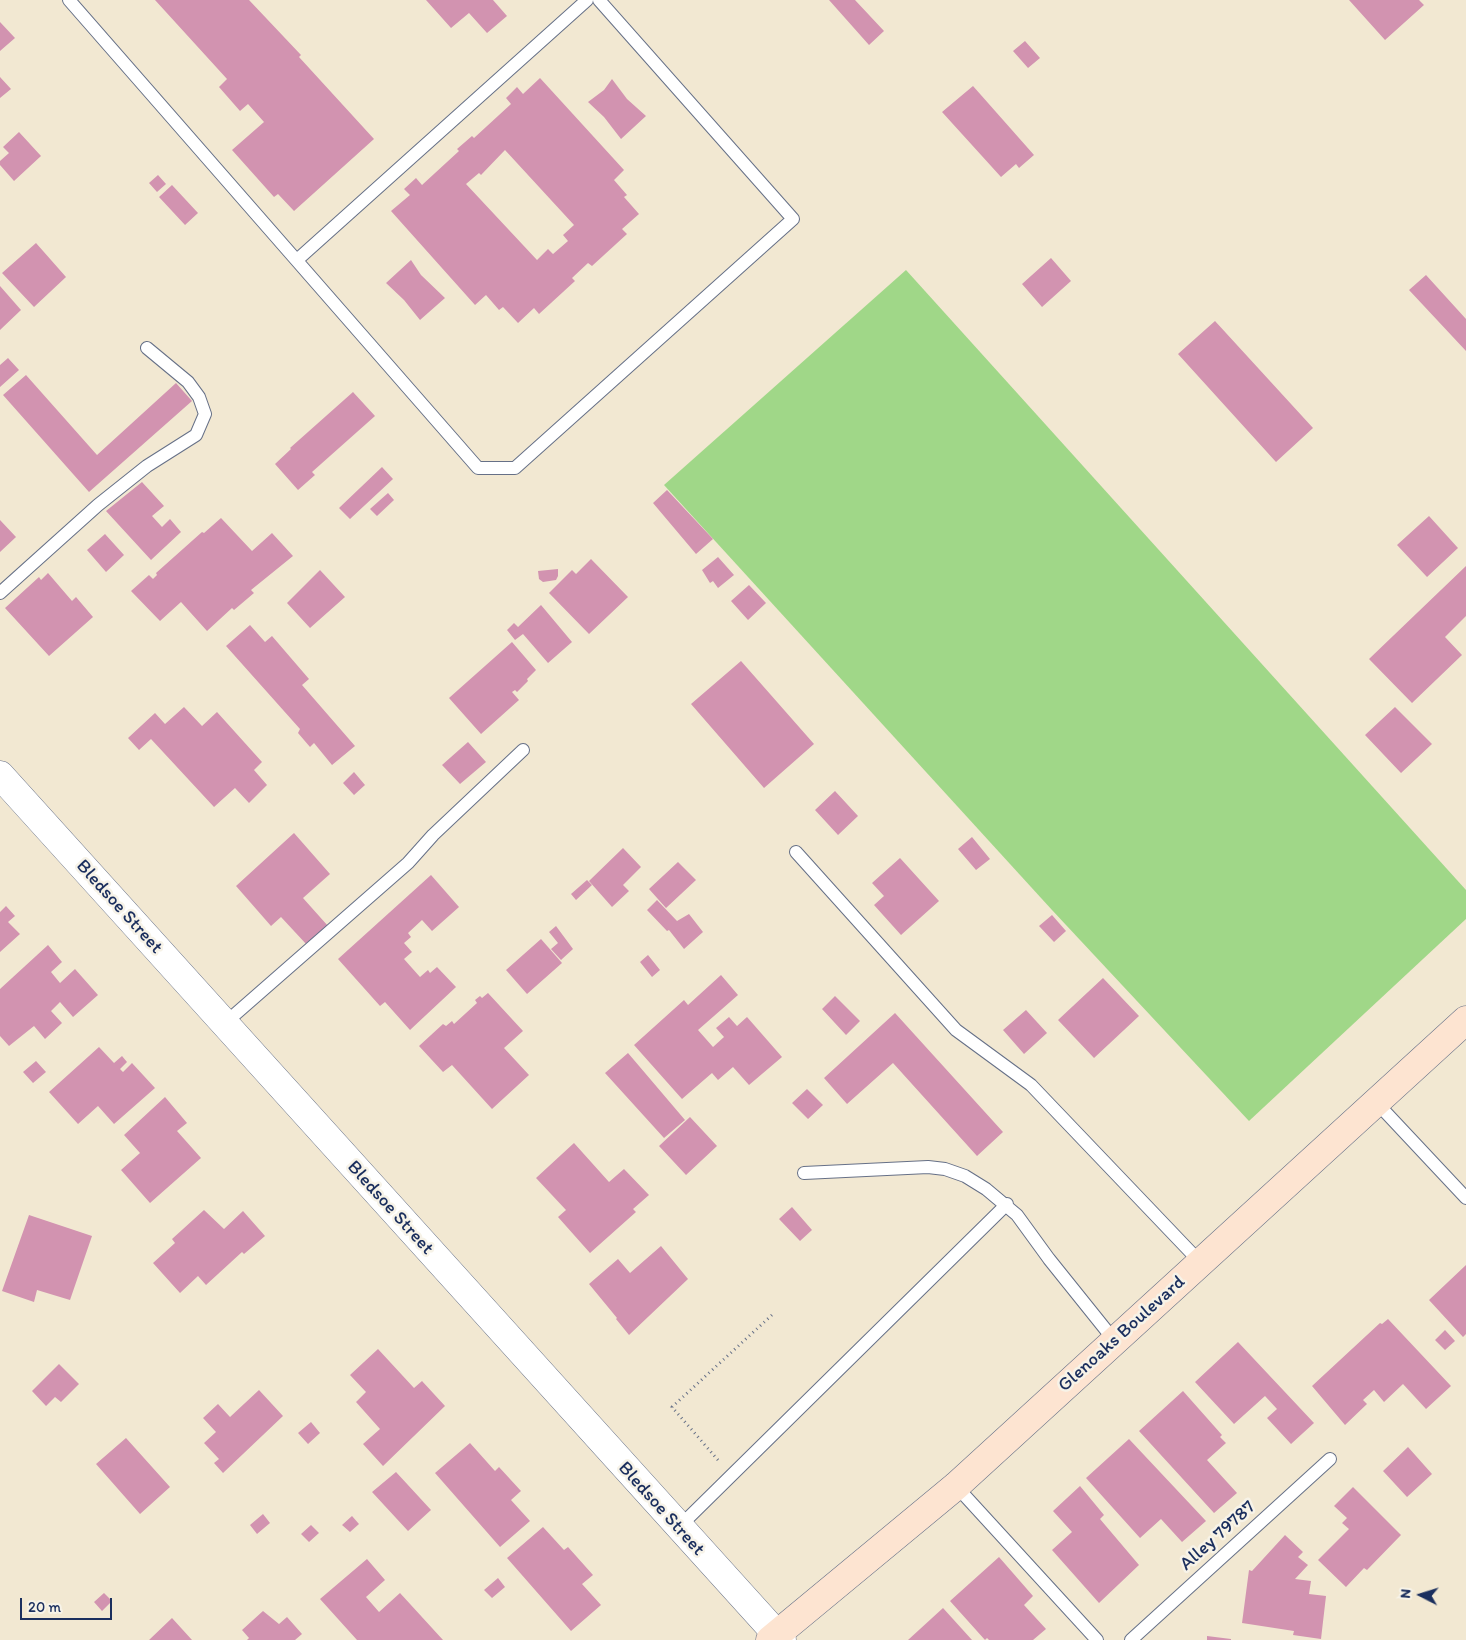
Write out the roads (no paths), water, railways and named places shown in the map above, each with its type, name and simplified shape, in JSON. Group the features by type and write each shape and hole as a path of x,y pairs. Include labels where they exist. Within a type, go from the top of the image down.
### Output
{"main road":[{"name":"Glenoaks Boulevard","path":"776,1638 956,1486 1466,1020"}],"street":[{"name":"Bledsoe Street","path":"0,775 776,1638"}],"lane":[{"path":"69,0 478,468 515,468 794,219 598,0"},
{"path":"297,260 587,0"},
{"path":"0,593 98,505 146,466 196,435 205,414 199,397 188,382 147,348"},
{"path":"224,1024 408,863 433,835 523,750"},
{"path":"796,852 956,1030 1031,1085 1201,1263"},
{"path":"1376,1102 1466,1198"},
{"path":"804,1173 928,1167 945,1169 965,1176 1006,1204 1027,1227 1049,1259 1114,1340"},
{"path":"678,1528 1006,1204"},
{"name":"Alley 79787","path":"1131,1640 1330,1460"},
{"path":"956,1486 1096,1640"}]}
